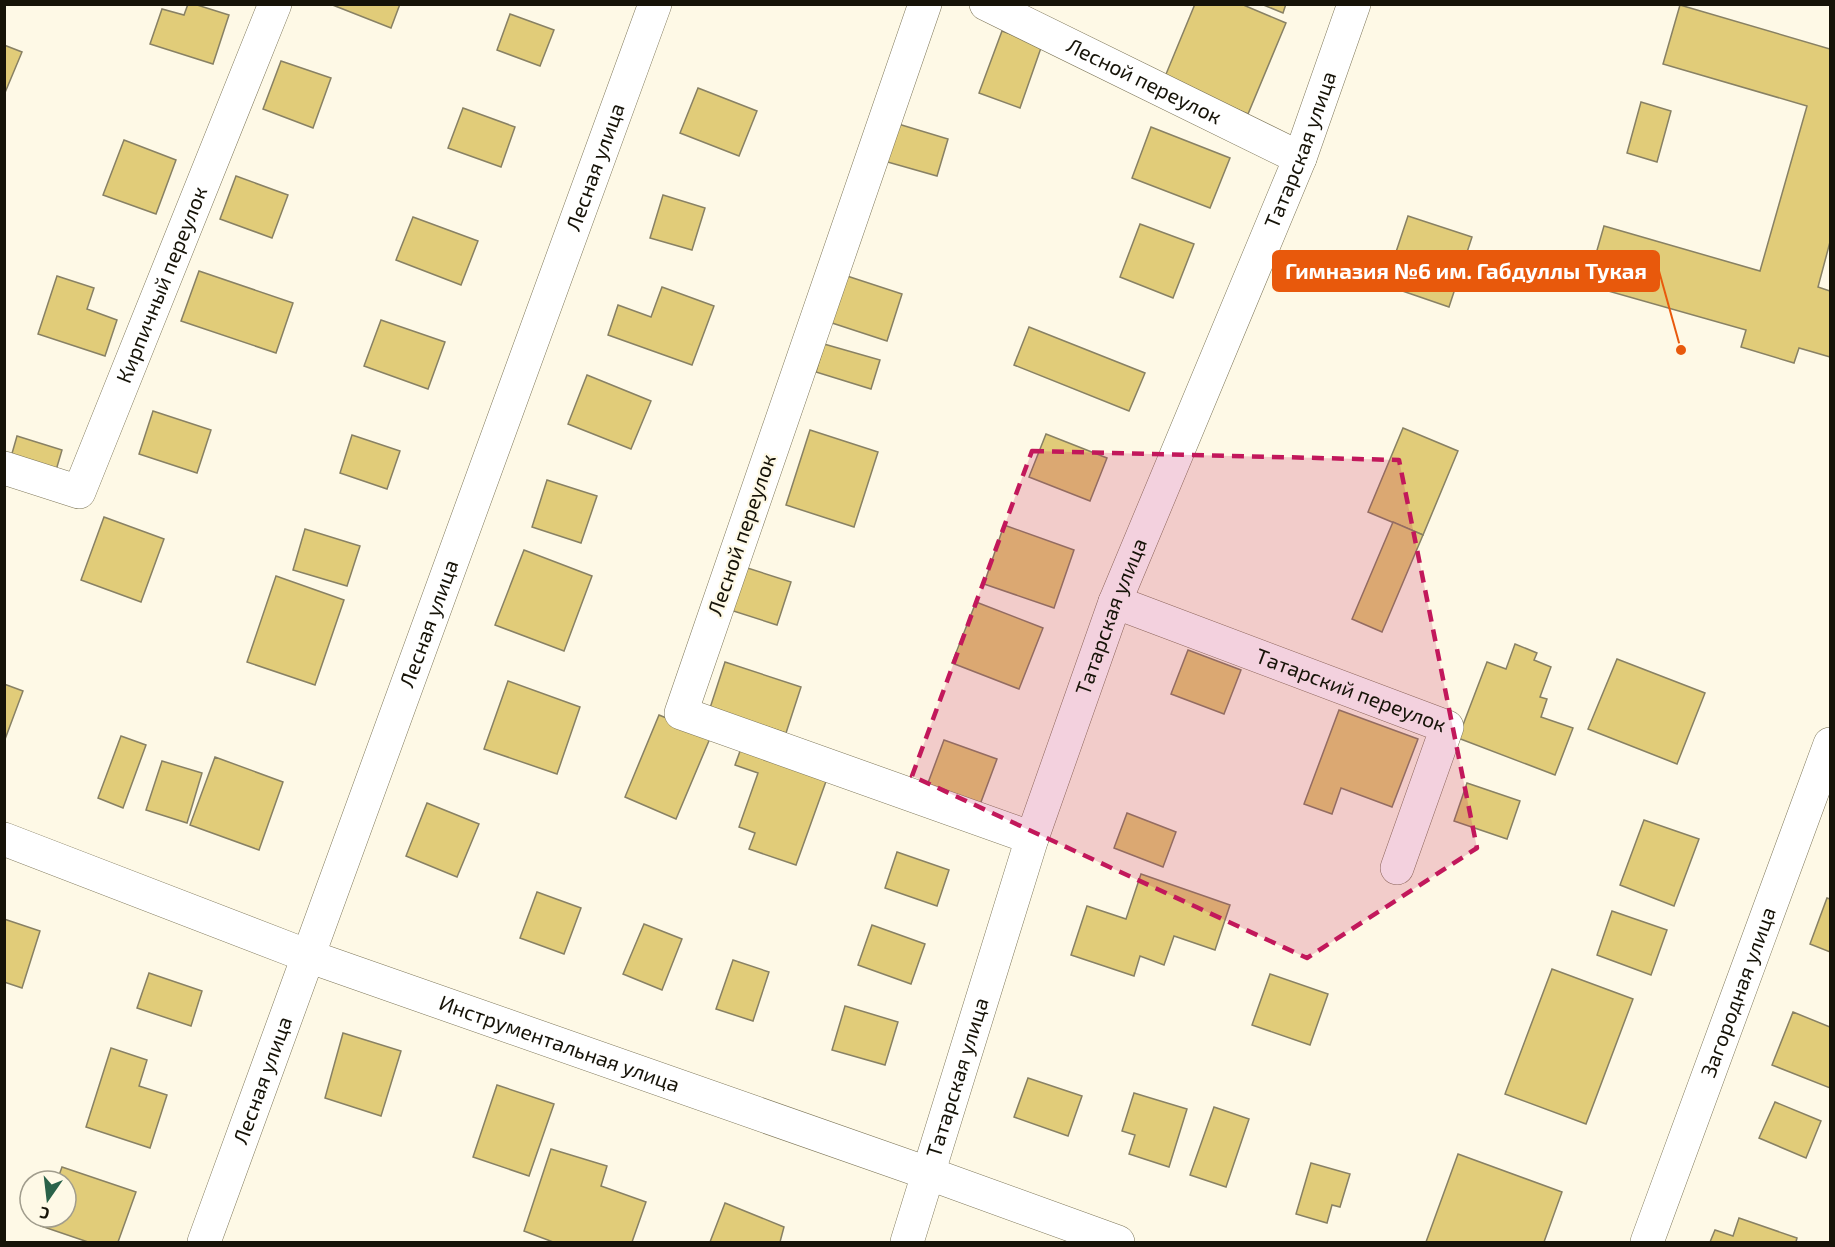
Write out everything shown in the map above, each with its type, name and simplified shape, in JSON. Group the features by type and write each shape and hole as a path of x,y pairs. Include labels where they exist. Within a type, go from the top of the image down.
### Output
{"street":[{"name":"Кирпичный переулок","path":"4,468 79,492 275,4"},
{"name":"Лесная улица","path":"204,1242 655,4"},
{"name":"Лесной переулок","path":"925,4 681,713 1032,838"},
{"name":"Лесной переулок","path":"986,4 1300,158"},
{"name":"Татарская улица","path":"907,1242 930,1174 1032,838 1115,602 1300,158 1354,4"},
{"name":"Татарский переулок","path":"1115,602 1447,727 1397,868"},
{"name":"Загородная улица","path":"1647,1242 1830,744"},
{"name":"Инструментальная улица","path":"4,839 308,956 1118,1242"}],"highlighted area":[{"path":"1032,451 1399,460 1477,848 1307,958 912,776"}],"building":[{"path":"188,4 229,15 213,64 150,44 162,9 184,15"},
{"path":"330,4 400,4 391,28"},
{"path":"1195,4 1241,4 1286,23 1248,114 1164,79"},
{"path":"1261,4 1286,4 1283,13"},
{"path":"1680,5 1830,49 1830,242 1818,287 1830,291 1830,357 1799,348 1794,363 1741,347 1746,330 1587,285 1604,226 1760,271 1807,106 1663,64"},
{"path":"510,14 554,30 540,66 497,50"},
{"path":"1002,31 1042,45 1020,108 979,93"},
{"path":"4,45 22,52 4,95"},
{"path":"281,61 331,78 313,128 263,109"},
{"path":"698,88 757,111 739,156 680,133"},
{"path":"1641,102 1671,111 1657,162 1627,153"},
{"path":"463,108 515,127 501,167 448,148"},
{"path":"895,123 948,139 937,176 884,161"},
{"path":"1151,127 1230,158 1210,208 1132,178"},
{"path":"124,140 176,160 156,214 103,195"},
{"path":"236,176 288,195 272,238 220,219"},
{"path":"663,195 705,208 692,250 650,238"},
{"path":"1408,216 1472,237 1449,307 1385,285"},
{"path":"413,217 478,241 461,285 396,260"},
{"path":"1140,224 1194,244 1173,298 1120,277"},
{"path":"199,271 293,303 276,353 181,321"},
{"path":"844,275 902,294 887,341 829,322"},
{"path":"57,276 94,288 87,309 117,320 105,356 38,334"},
{"path":"662,287 714,306 692,365 608,335 618,305 651,317"},
{"path":"381,320 445,342 428,389 364,366"},
{"path":"1029,327 1145,373 1129,411 1014,365"},
{"path":"824,344 880,360 871,389 816,372"},
{"path":"587,375 651,401 631,449 568,424"},
{"path":"153,411 211,430 197,473 139,454"},
{"path":"1403,428 1458,451 1423,535 1368,512"},
{"path":"810,430 878,452 854,527 786,505"},
{"path":"1046,434 1107,458 1090,501 1029,477"},
{"path":"352,435 400,451 387,489 340,473"},
{"path":"17,436 62,450 54,477 9,464"},
{"path":"547,480 597,496 581,543 532,527"},
{"path":"104,517 164,539 141,602 81,580"},
{"path":"1393,522 1423,535 1382,632 1352,619"},
{"path":"1004,525 1074,550 1054,608 984,584"},
{"path":"305,529 360,546 347,586 293,570"},
{"path":"524,550 592,576 564,651 495,625"},
{"path":"735,564 791,582 777,625 721,607"},
{"path":"276,576 344,600 315,685 247,662"},
{"path":"976,602 1043,628 1019,689 952,663"},
{"path":"1515,644 1537,653 1534,660 1551,667 1540,697 1547,699 1541,717 1573,728 1555,775 1458,738 1487,662 1506,669"},
{"path":"1188,650 1241,670 1224,714 1171,694"},
{"path":"1617,659 1705,693 1677,764 1588,729"},
{"path":"725,662 801,687 786,733 710,708"},
{"path":"508,681 580,707 557,774 484,749"},
{"path":"4,684 23,691 4,742"},
{"path":"1339,710 1418,739 1392,807 1341,788 1332,814 1304,804"},
{"path":"659,715 711,736 676,819 625,797"},
{"path":"121,736 146,745 123,808 98,798"},
{"path":"944,740 997,759 978,810 925,791"},
{"path":"743,743 829,773 796,865 749,849 755,833 739,827 758,773 735,765"},
{"path":"215,757 283,782 259,850 190,825"},
{"path":"162,761 202,773 187,823 146,810"},
{"path":"1467,783 1520,801 1507,839 1454,821"},
{"path":"427,803 479,824 457,877 406,856"},
{"path":"1127,813 1176,832 1163,867 1114,848"},
{"path":"1644,820 1699,839 1674,906 1620,885"},
{"path":"897,852 949,870 937,906 885,888"},
{"path":"1141,874 1230,905 1215,950 1174,936 1164,965 1140,956 1134,976 1071,955 1087,906 1126,919"},
{"path":"537,892 581,908 564,954 520,938"},
{"path":"1827,898 1830,899 1830,952 1810,944"},
{"path":"1612,911 1667,930 1651,975 1597,955"},
{"path":"4,919 40,931 22,988 4,982"},
{"path":"644,924 682,939 662,990 623,974"},
{"path":"872,925 925,944 911,984 858,965"},
{"path":"733,960 769,972 753,1021 716,1009"},
{"path":"1552,969 1633,999 1586,1124 1505,1094"},
{"path":"149,973 202,991 191,1026 137,1008"},
{"path":"1270,974 1328,994 1310,1045 1252,1025"},
{"path":"845,1006 898,1022 885,1065 832,1050"},
{"path":"1793,1012 1830,1027 1830,1088 1772,1065"},
{"path":"343,1033 401,1051 381,1116 325,1098"},
{"path":"111,1048 147,1060 139,1086 167,1095 150,1148 86,1127"},
{"path":"1028,1078 1082,1096 1068,1136 1014,1117"},
{"path":"497,1085 554,1104 529,1176 473,1157"},
{"path":"1134,1093 1187,1109 1169,1167 1129,1154 1135,1135 1122,1131"},
{"path":"1775,1102 1821,1121 1806,1158 1759,1138"},
{"path":"1214,1107 1249,1119 1226,1187 1190,1175"},
{"path":"551,1149 607,1166 601,1186 646,1202 632,1242 553,1242 524,1231"},
{"path":"1458,1154 1562,1192 1544,1242 1426,1242"},
{"path":"1311,1163 1350,1174 1340,1207 1332,1205 1327,1223 1296,1214"},
{"path":"78,1172 136,1192 118,1242 88,1242 50,1229 78,1229"},
{"path":"725,1203 784,1227 780,1242 710,1242"},
{"path":"1739,1218 1797,1238 1796,1242 1710,1242 1715,1230 1733,1236"}],"place":[{"name":"Гимназия №6 им. Габдуллы Тукая","path":"1681,350"}]}
